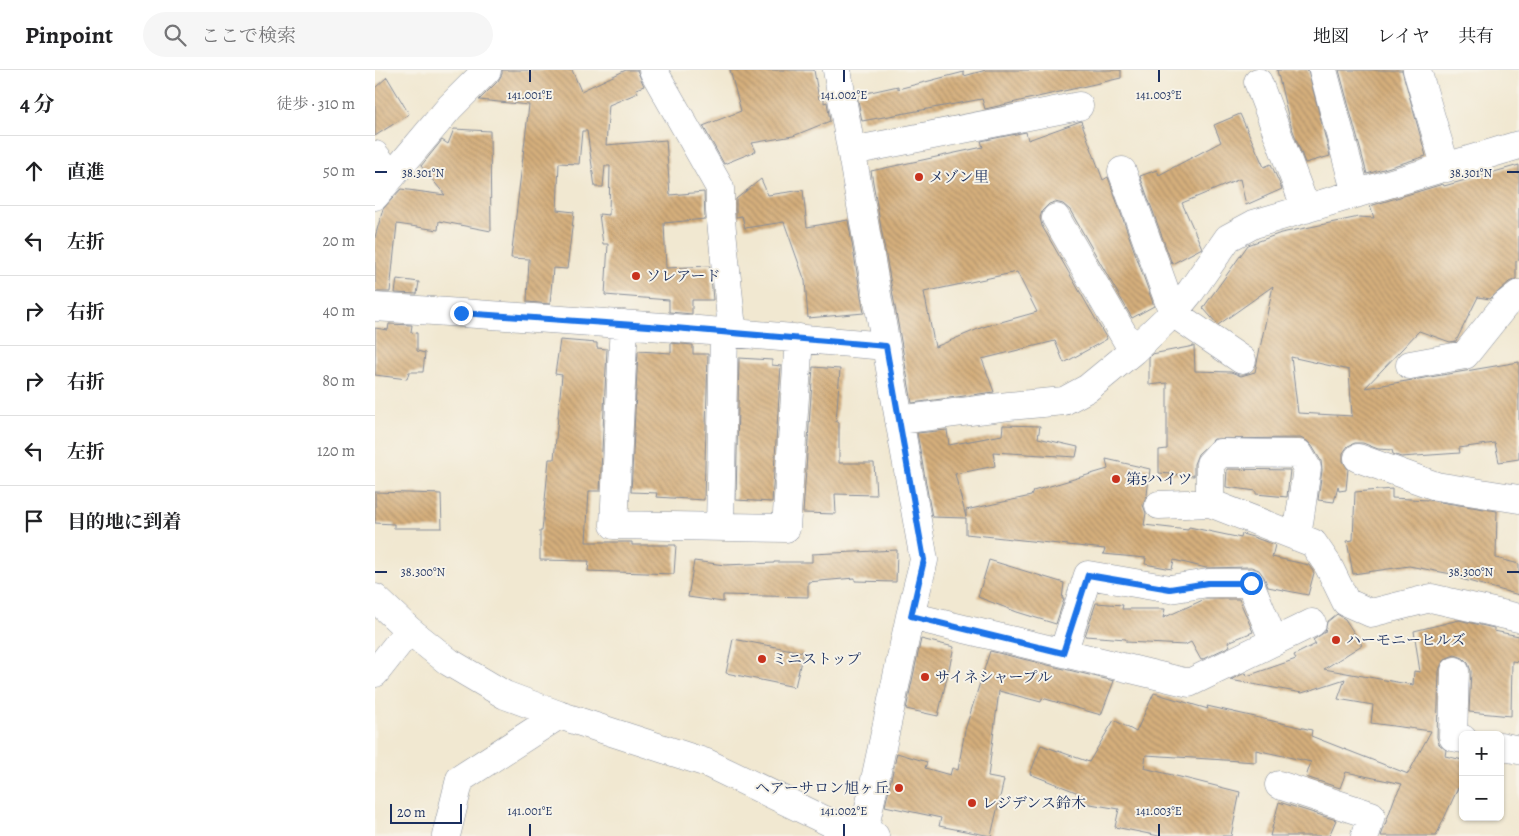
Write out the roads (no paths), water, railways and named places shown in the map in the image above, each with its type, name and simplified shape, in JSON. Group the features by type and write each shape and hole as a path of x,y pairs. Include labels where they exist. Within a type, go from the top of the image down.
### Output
{"street":[{"path":"375,196 450,107 487,70"},
{"path":"653,70 720,188 722,230 731,319 720,527"},
{"path":"375,598 409,630 449,662 505,694 559,715 707,763 833,824 867,835 924,560 837,70"},
{"path":"1323,70 1356,194"},
{"path":"1417,70 1446,168"},
{"path":"1258,82 1306,209"},
{"path":"852,151 1079,106"},
{"path":"899,420 1064,401 1088,388 1133,351 1173,313 1191,292 1228,238 1254,224 1519,145"},
{"path":"375,155 392,176"},
{"path":"1122,171 1173,313 1242,360"},
{"path":"1056,218 1133,351"},
{"path":"1410,365 1465,355 1505,305 1519,294"},
{"path":"375,307 729,332 886,346"},
{"path":"624,324 614,525 786,528 799,338"},
{"path":"1211,503 1211,464 1220,453 1299,454 1307,468 1297,537"},
{"path":"1359,458 1436,486 1519,499"},
{"path":"1159,505 1211,503 1313,543 1328,565 1345,602 1371,613 1431,598 1519,618"},
{"path":"1063,653 1088,575 1170,589 1208,583 1251,583 1274,642"},
{"path":"911,616 1189,683 1313,623"},
{"path":"375,673 409,630"},
{"path":"1455,671 1453,737 1459,738"},
{"path":"446,836 460,779 559,715"},
{"path":"1504,747 1519,750"},
{"path":"1279,785 1371,815 1365,836"}],"place":[{"name":"メゾン里","path":"919,177"},
{"name":"ソレアード","path":"636,276"},
{"name":"第5ハイツ","path":"1116,479"},
{"name":"ハーモニーヒルズ","path":"1336,640"},
{"name":"ミニストップ","path":"762,659"},
{"name":"サイネシャープル","path":"925,677"},
{"name":"ヘアーサロン旭ヶ丘","path":"899,788"},
{"name":"レジデンス鈴木","path":"972,803"}]}
